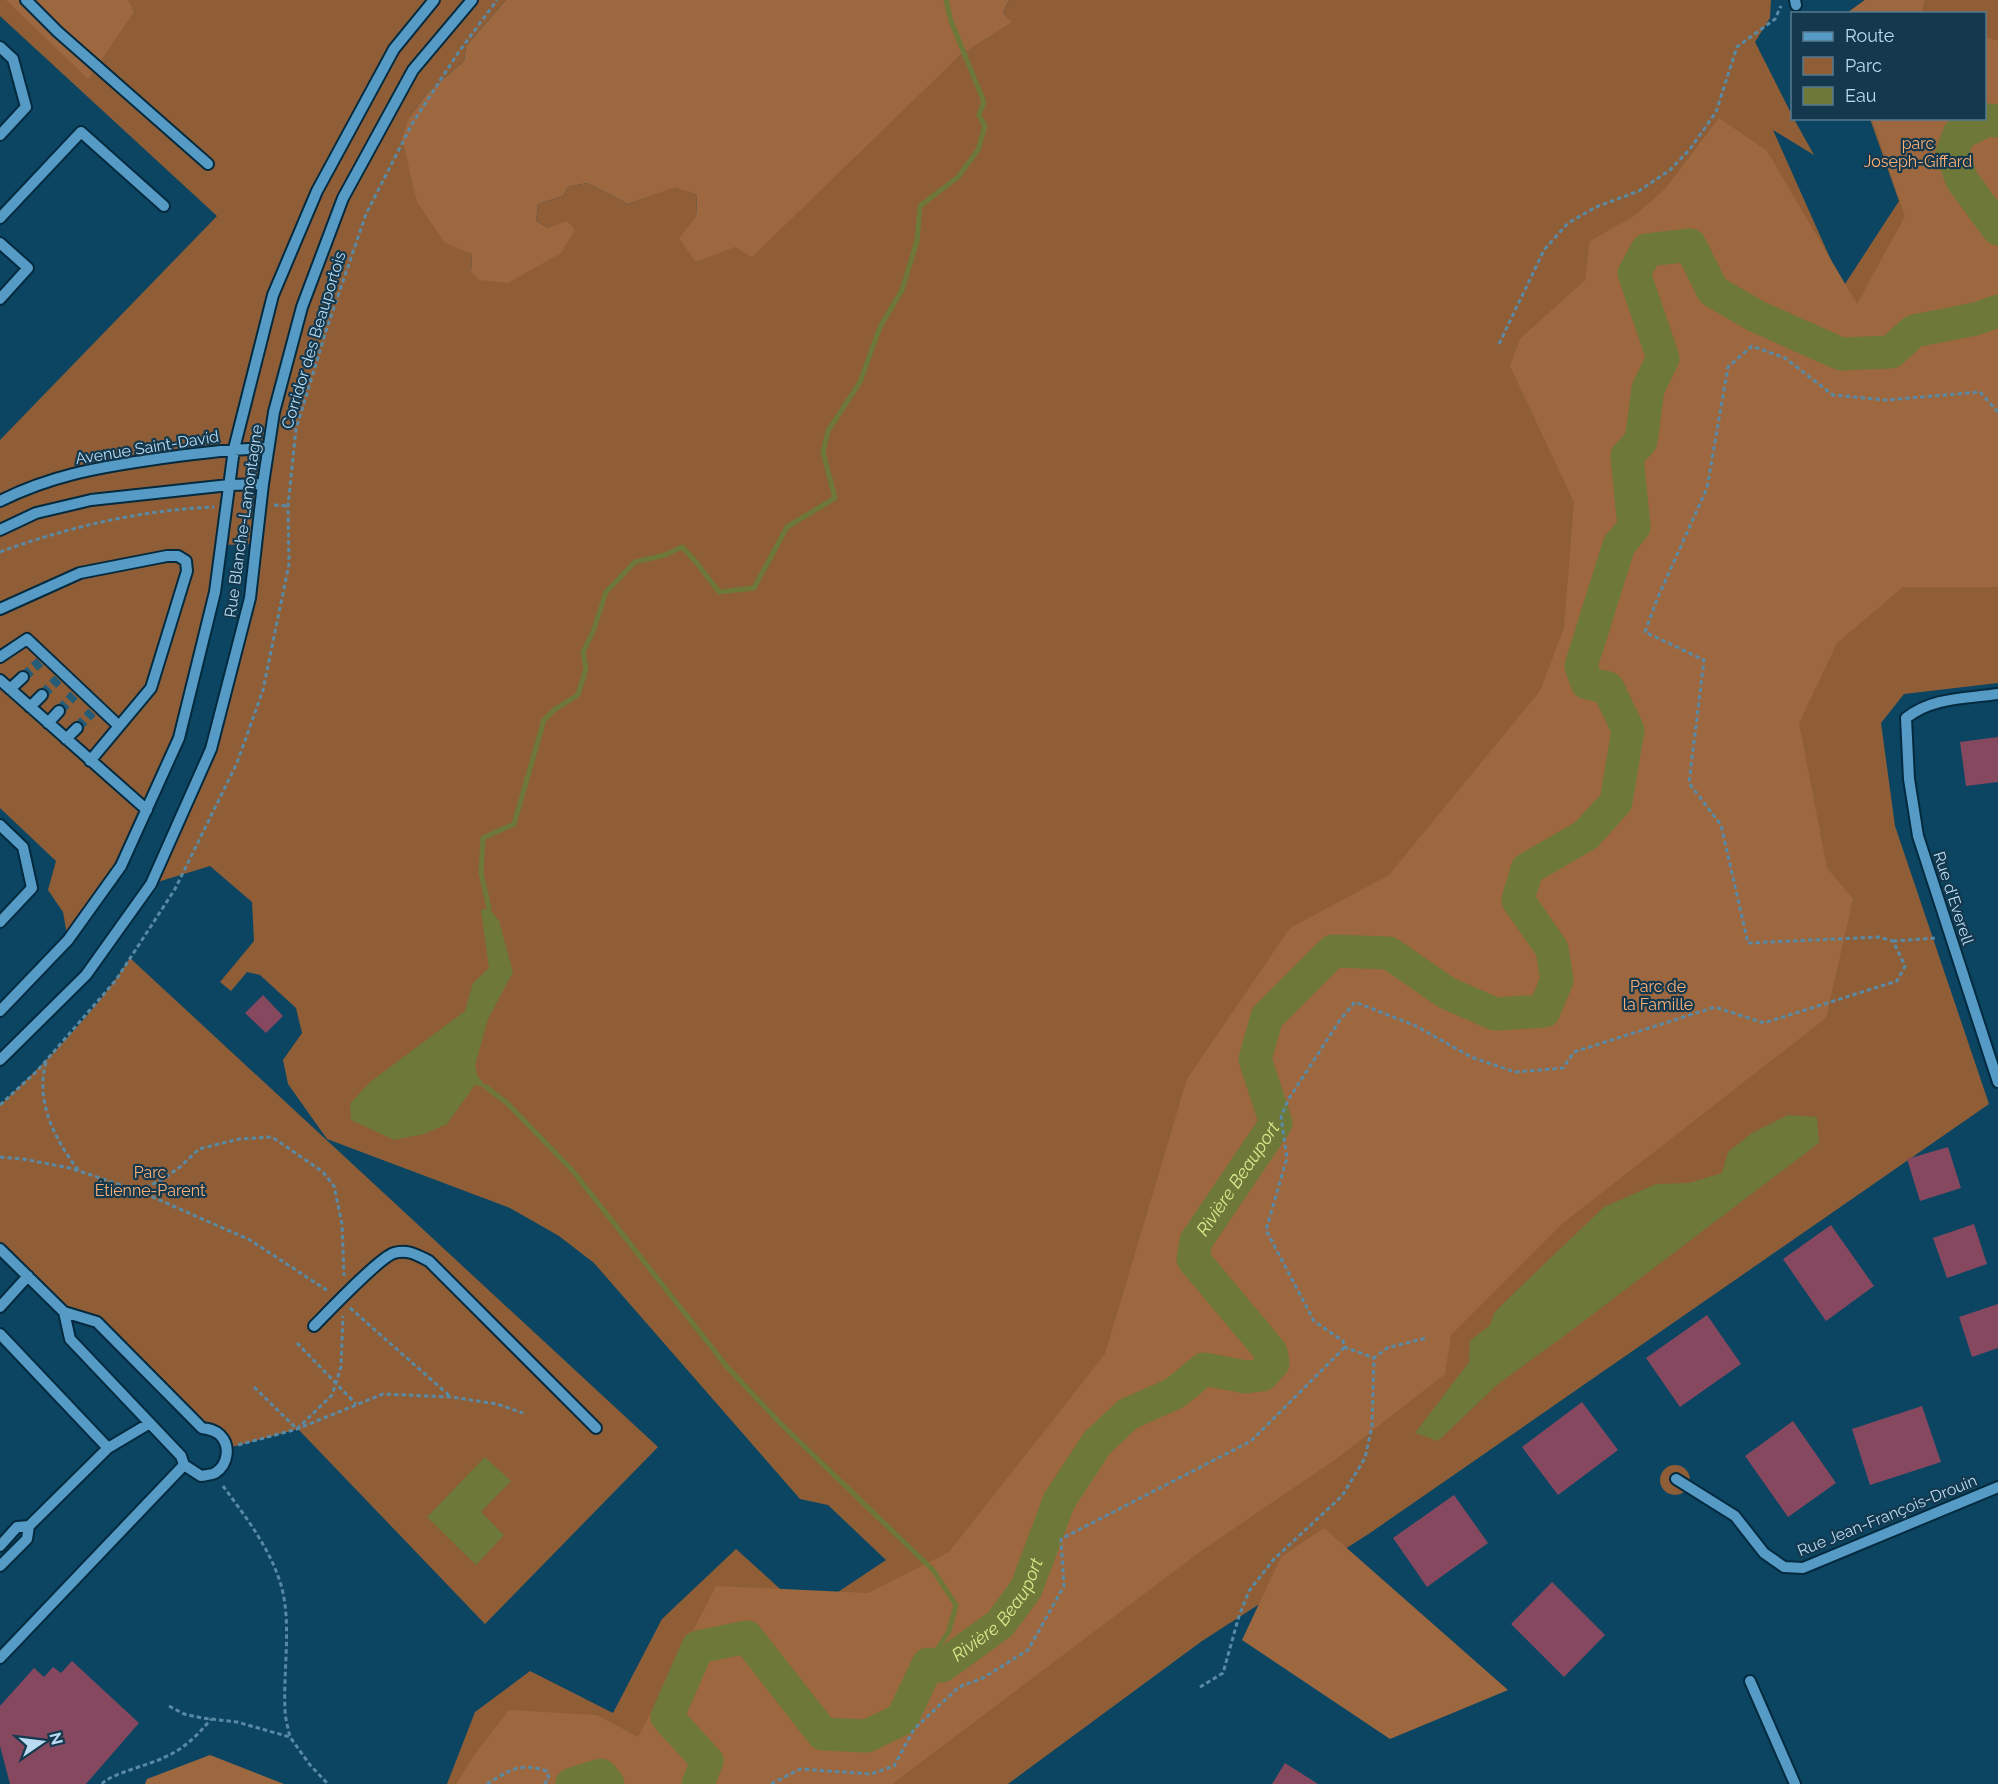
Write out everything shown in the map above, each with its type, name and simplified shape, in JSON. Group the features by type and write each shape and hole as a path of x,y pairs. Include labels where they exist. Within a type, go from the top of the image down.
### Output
{"street":[{"path":"26,0 58,32 208,164"},
{"name":"Rue Blanche-Lamontagne","path":"0,1011 68,940 121,866 179,738 215,592 234,449 273,295 317,191 394,49 434,0"},
{"name":"Rue Blanche-Lamontagne","path":"0,1060 86,975 151,884 212,749 250,598 274,412 302,307 344,198 413,70 472,0"},
{"path":"0,47 13,59 26,107 0,135"},
{"path":"0,218 81,132 164,206"},
{"path":"0,243 28,268 0,299"},
{"name":"Avenue Saint-David","path":"0,501 33,485 87,469 234,449 268,448"},
{"path":"0,530 36,513 91,500 229,485 263,484"},
{"path":"0,609 80,573 167,556 178,556 186,561 187,571 151,688 90,760"},
{"path":"0,657 27,639 43,660 95,709 119,726"},
{"path":"10,689 23,677"},
{"path":"0,680 147,810"},
{"name":"Rue d'Everell","path":"1998,694 1935,702 1919,708 1906,718 1909,780 1918,836 1998,1082"},
{"path":"30,706 42,695"},
{"path":"48,723 59,711"},
{"path":"66,739 77,728"},
{"path":"0,825 23,847 32,888 0,922"},
{"path":"0,1248 64,1312 96,1322 202,1428 213,1430 221,1435 228,1448 225,1463 214,1474 201,1476 184,1465 181,1456 70,1339 64,1312"},
{"path":"314,1326 343,1300 377,1264 392,1253 411,1251 429,1261 596,1428"},
{"path":"0,1307 28,1276"},
{"path":"0,1334 108,1448"},
{"path":"0,1566 27,1539 29,1526 108,1448 150,1423"},
{"path":"0,1658 184,1465"},
{"name":"Rue Jean-François-Drouin","path":"1676,1479 1735,1516 1764,1553 1784,1568 1803,1568 1998,1487"},
{"path":"0,1546 17,1527 29,1526"},
{"path":"1750,1681 1795,1784"}],"path":[{"name":"Corridor des Beauportois","path":"261,505 288,506 296,429 366,214 412,124 458,53 497,0"},
{"path":"1499,344 1544,250 1568,223 1596,207 1640,191 1670,170 1690,149 1716,112 1737,47 1775,19 1784,0"},
{"path":"1951,937 1893,941 1879,937 1748,943 1721,825 1689,783 1704,660 1645,632 1658,597 1707,488 1728,367 1752,346 1785,358 1833,395 1886,400 1980,392 1998,412"},
{"path":"0,552 45,535 95,523 190,508 226,506"},
{"path":"1344,1347 1343,1341 1314,1321 1266,1230 1287,1158 1281,1117 1295,1090 1340,1020 1355,1002 1416,1026 1472,1057 1515,1072 1563,1068 1574,1052 1715,1007 1764,1023 1897,981 1905,966 1893,941"},
{"path":"46,1060 42,1076 45,1108 53,1132 79,1171"},
{"path":"139,1191 163,1179 199,1149 239,1139 272,1137 322,1172 334,1186 342,1224 341,1367 332,1395 297,1429"},
{"path":"0,1157 23,1159 79,1171 139,1191 250,1239 343,1300 451,1397"},
{"path":"1374,1358 1387,1348 1426,1338"},
{"path":"297,1343 356,1404"},
{"path":"1344,1347 1374,1358"},
{"path":"771,1784 800,1769 871,1774 894,1766 914,1729 959,1687 983,1678 1028,1650 1064,1586 1061,1539 1251,1441 1344,1347"},
{"path":"1200,1687 1223,1672 1239,1616 1249,1591 1274,1559 1342,1496 1365,1458 1372,1426 1374,1358"},
{"path":"254,1387 297,1429"},
{"path":"228,1448 297,1429 382,1394 451,1397 497,1404 523,1413"},
{"path":"214,1474 262,1542 273,1564 281,1587 286,1671 285,1712 290,1737 310,1765 328,1784"},
{"path":"169,1706 184,1714 237,1722 290,1737"},
{"path":"102,1784 106,1779 145,1766 181,1749 193,1740 211,1719"},
{"path":"487,1784 511,1768 534,1767 547,1771 549,1779 544,1784"}],"green space":[{"name":"parc Joseph-Giffard","path":"0,0 506,0 466,46 464,61 427,93 409,118 472,254 471,270 549,228 536,221 538,204 563,196 568,187 587,183 628,204 675,186 697,195 696,217 958,57 1011,22 1003,13 1009,0 1771,0 1770,18 1755,42 1791,113 1791,120 1795,120 1814,155 1773,130 1843,287 1899,201 1870,120 1986,120 1986,12 1848,12 1865,0 1998,0 1998,683 1904,694 1881,723 1895,826 1989,1104 1370,1533 1202,1641 1008,1784 447,1784 475,1712 530,1671 613,1713 662,1619 736,1549 789,1597 823,1602 886,1560 828,1505 800,1499 594,1263 559,1236 510,1208 327,1139 288,1084 283,1060 302,1033 296,1008 260,975 247,972 231,991 220,982 254,941 252,902 210,866 151,884 211,749 250,598 256,544 221,545 179,738 121,866 68,940 63,912 48,890 56,861 0,808 0,440 217,216 0,16"},
{"path":"6,0 128,0 134,12 88,79"},
{"path":"506,0 1009,0 1003,13 1012,22 958,57 752,257 735,247 696,262 679,238 696,217 697,195 675,187 628,204 587,183 568,187 563,196 538,204 536,221 549,228 567,221 575,230 561,253 508,283 479,280 471,271 472,254 445,243 417,202 402,138 409,118 427,93 464,61 466,46"},
{"path":"1865,0 1924,0 1922,12 1848,12"},
{"name":"Parc de la Famille","path":"1986,37 1998,41 1998,587 1903,587 1837,643 1799,723 1827,868 1853,899 1826,1018 1563,1223 1451,1335 1445,1374 1336,1459 1201,1551 892,1784 456,1784 475,1754 509,1710 597,1715 638,1737 716,1586 868,1593 949,1552 1105,1354 1187,1079 1290,928 1389,875 1540,691 1564,628 1574,502 1510,366 1520,339 1585,280 1590,241 1634,216 1665,189 1719,118 1767,151 1857,304 1905,216 1872,120 1986,120"},
{"name":"Parc Étienne-Parent","path":"130,958 658,1447 485,1624 298,1429 228,1448 221,1435 202,1428 97,1322 64,1312 0,1249 0,1105 70,1035 117,978"},
{"path":"1675,1465 1681,1466 1689,1474 1689,1486 1681,1494 1675,1495 1669,1494 1661,1486 1660,1480 1661,1474 1669,1466"},
{"path":"1324,1528 1508,1690 1390,1739 1242,1640 1281,1557"},
{"path":"210,1755 284,1784 145,1784 147,1779"}],"water":[{"path":"489,908 499,921 513,972 488,1019 475,1065 477,1075 486,1087 475,1085 447,1124 424,1134 394,1140 351,1120 350,1104 370,1082 465,1011 473,983 489,968 481,910"},
{"path":"1788,1115 1817,1117 1819,1143 1498,1384 1438,1441 1415,1433 1469,1362 1470,1341 1490,1325 1494,1313 1514,1293 1604,1207 1656,1184 1689,1183 1722,1173 1728,1152 1752,1133"},
{"path":"485,1457 511,1481 481,1512 504,1535 476,1565 427,1517"}],"building":[{"path":"1998,737 1998,782 1966,786 1960,742"},
{"path":"263,995 283,1016 266,1033 245,1013"},
{"path":"1948,1147 1961,1188 1920,1201 1907,1159"},
{"path":"1974,1224 1987,1264 1947,1278 1933,1238"},
{"path":"1831,1225 1874,1286 1826,1321 1783,1259"},
{"path":"1998,1304 1998,1348 1972,1357 1959,1317"},
{"path":"1707,1315 1741,1364 1680,1407 1646,1358"},
{"path":"1582,1402 1618,1450 1558,1495 1522,1447"},
{"path":"1922,1406 1941,1462 1870,1485 1852,1429"},
{"path":"1793,1421 1836,1483 1788,1517 1745,1456"},
{"path":"1454,1495 1488,1543 1427,1587 1393,1538"},
{"path":"1552,1582 1605,1635 1564,1677 1511,1624"},
{"path":"72,1661 139,1723 86,1784 10,1784 0,1746 0,1706 34,1668 44,1677 53,1667 61,1673"},
{"path":"1285,1763 1318,1784 1272,1784"}],"waterway":[{"path":"489,908 481,873 483,838 514,824 544,720 554,710 578,695 586,668 583,652 593,632 606,592 635,562 665,555 682,547 719,592 754,588 787,527 835,498 823,452 828,431 860,382 880,327 902,290 917,241 920,206 958,177 978,150 985,126 979,115 984,102 951,21 946,0"},
{"name":"Rivière Beauport","path":"1998,121 1987,120 1959,134 1952,153 1962,180 1998,229"},
{"name":"Rivière Beauport","path":"698,1784 707,1761 667,1717 698,1647 747,1637 823,1734 867,1736 902,1719 928,1664 942,1666 1000,1624 1026,1589 1059,1501 1097,1443 1128,1414 1175,1393 1204,1369 1246,1377 1262,1375 1273,1363 1271,1352 1193,1259 1196,1241 1276,1123 1255,1059 1267,1017 1333,951 1389,953 1447,993 1495,1014 1544,1011 1557,980 1552,949 1518,900 1527,869 1586,835 1616,802 1628,730 1608,688 1587,683 1581,666 1619,545 1634,527 1627,456 1641,441 1648,389 1663,358 1634,273 1647,250 1690,245 1713,291 1756,316 1841,354 1891,352 1914,331 1975,319 1998,311"},
{"path":"486,1087 507,1103 572,1170 728,1368 781,1424 933,1570 956,1605 949,1631 928,1664"},
{"name":"Rivière Beauport","path":"572,1784 601,1775 608,1784"}],"tunnel":[{"path":"23,677 40,662"},
{"path":"42,695 58,679"},
{"path":"59,711 74,695"},
{"path":"77,728 92,712"}]}
